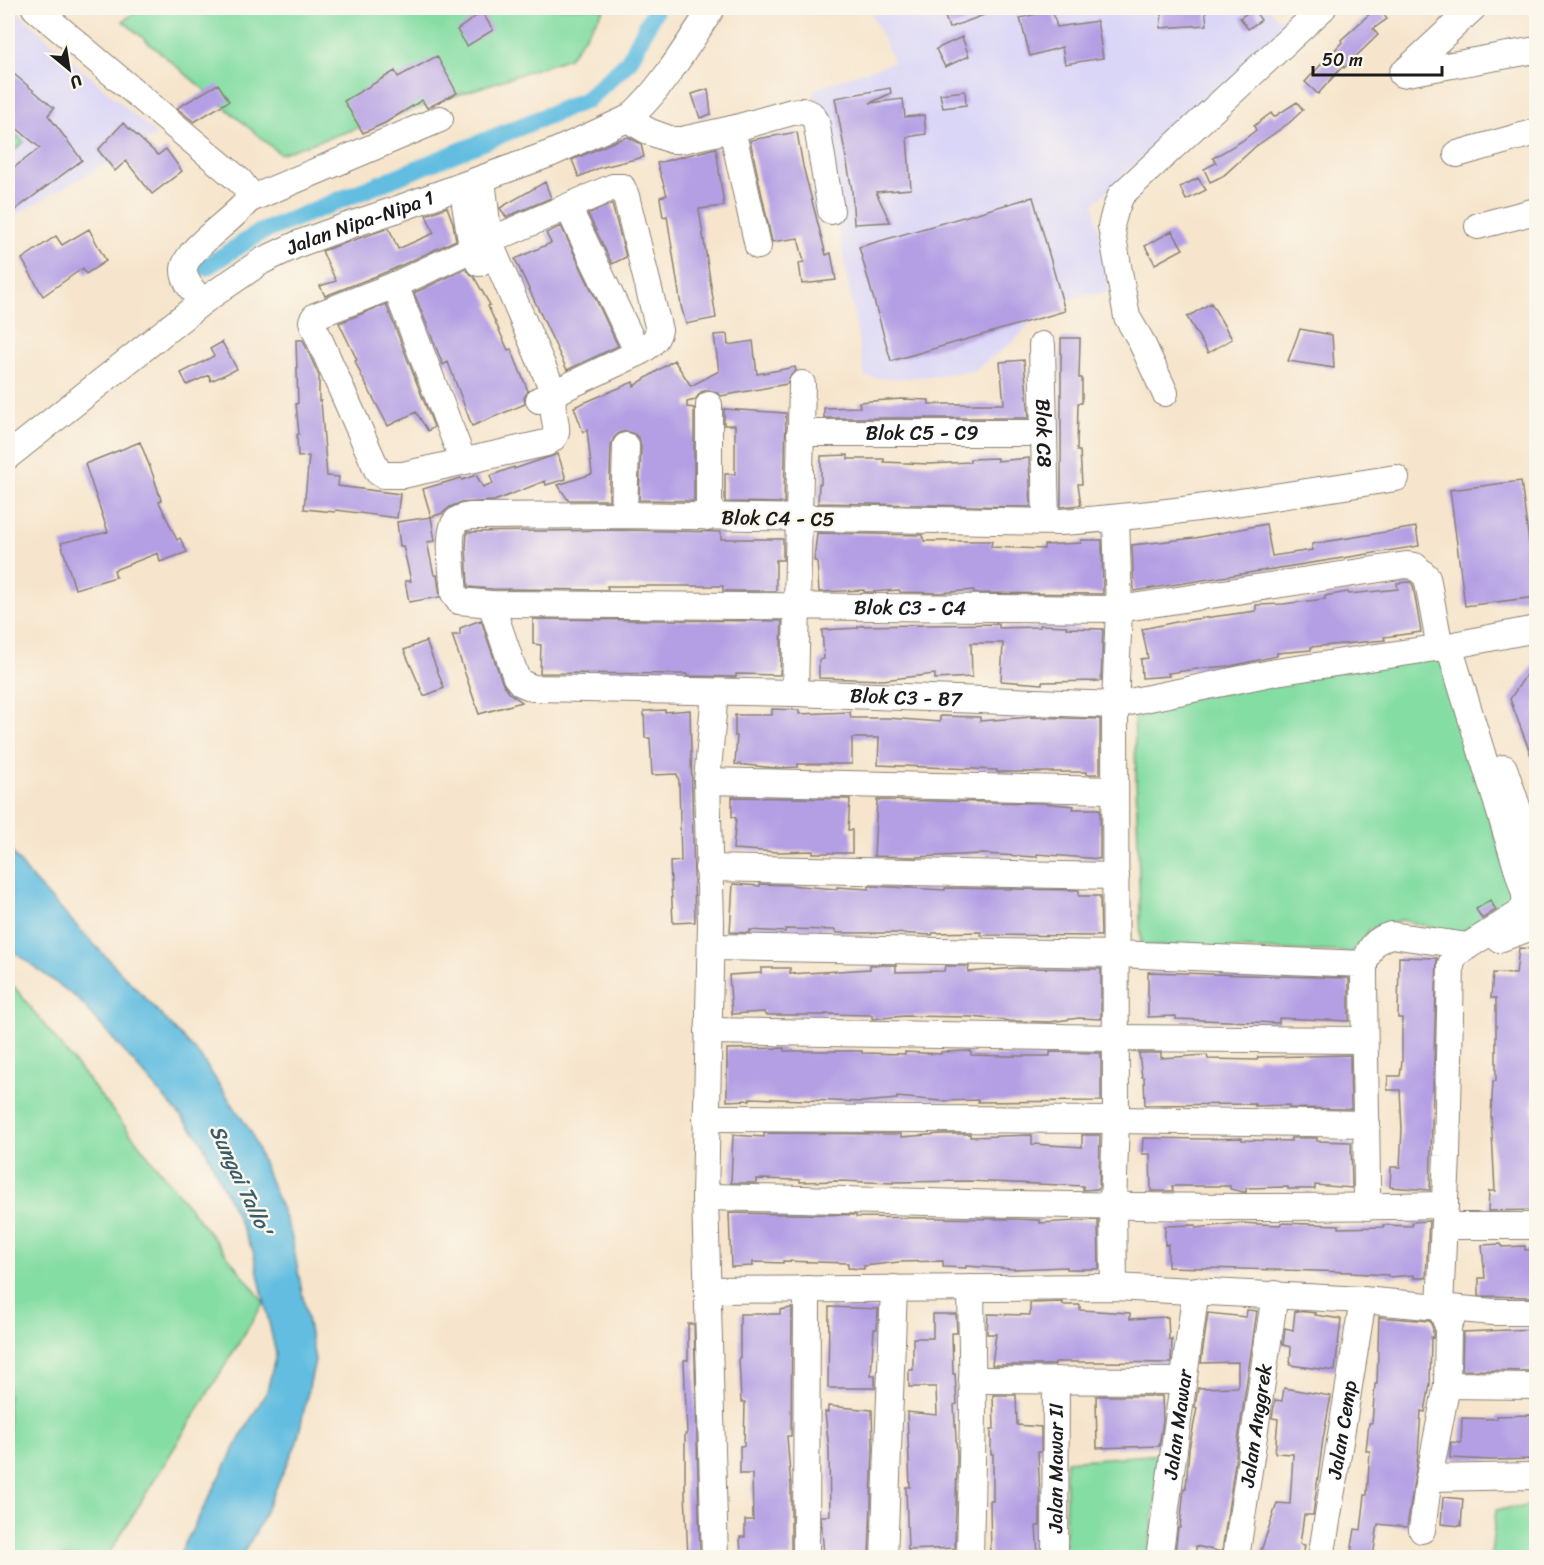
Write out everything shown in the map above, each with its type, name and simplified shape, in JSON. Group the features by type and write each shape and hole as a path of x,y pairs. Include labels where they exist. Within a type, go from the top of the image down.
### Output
{"street":[{"name":"Jalan Nipa-Nipa 1","path":"8,456 202,302 262,261 298,244 552,153 627,119 652,93 712,8"},
{"path":"1165,393 1140,339 1126,317 1111,226 1114,211 1121,195 1323,8"},
{"path":"1473,8 1402,74 1536,50"},
{"path":"49,12 240,181 247,190 248,200"},
{"path":"627,119 650,132 672,140 682,140 792,112 803,111 811,114 816,121 831,211"},
{"path":"202,302 183,271 185,265 198,247 248,200 440,119"},
{"path":"732,129 758,246"},
{"path":"1457,154 1536,132"},
{"path":"472,182 480,244 549,402 557,432 551,440 403,475 383,475 378,472 313,325 315,316 395,285 480,244 612,187 622,187 658,330 657,337 651,345 638,353 549,402"},
{"path":"568,207 638,353"},
{"path":"1478,226 1536,211"},
{"path":"395,285 463,461"},
{"name":"Blok C8","path":"1042,345 1046,521"},
{"path":"795,693 802,384"},
{"path":"709,405 710,517"},
{"name":"Blok C5 - C9","path":"800,433 1044,434"},
{"path":"624,515 626,446"},
{"name":"Blok C4 - C5","path":"451,535 454,522 471,516 624,515 1046,521 1116,518 1396,478"},
{"path":"1114,1287 1116,876 1114,705 1119,609 1116,518"},
{"name":"Blok C3 - C4","path":"451,535 456,598 459,601 491,604 1119,609 1406,565 1415,566 1427,577 1450,646"},
{"name":"Blok C3 - B7","path":"491,604 516,678 533,688 795,693 1114,705 1276,672 1450,646 1536,629"},
{"path":"1450,646 1536,862"},
{"path":"1450,646 1532,907 1532,927 1495,941 1483,949 1464,966 1460,979 1462,1032 1450,1215"},
{"path":"706,692 711,947 705,1197 715,1557"},
{"path":"707,781 1115,790"},
{"path":"708,868 1116,876"},
{"path":"1422,1530 1429,1478 1447,1385 1451,964 1456,954 1532,907"},
{"path":"1367,1207 1364,964 1373,945 1380,939 1391,935 1468,946"},
{"path":"711,947 1116,954 1364,964"},
{"path":"708,1031 1364,1040"},
{"path":"706,1118 1367,1124"},
{"path":"705,1197 1367,1207 1536,1226"},
{"path":"707,1290 1114,1287 1355,1299 1448,1314 1536,1312"},
{"path":"884,1557 894,1288"},
{"path":"970,1557 971,1288"},
{"path":"806,1557 807,1289"},
{"name":"Jalan Mawar","path":"1159,1557 1196,1290"},
{"name":"Jalan Anggrek","path":"1236,1557 1275,1294"},
{"path":"1309,1557 1321,1502 1355,1299"},
{"name":"Jalan Cemp","path":"1321,1557 1355,1299"},
{"path":"972,1380 1182,1381"},
{"name":"Jalan Mawar II","path":"1055,1557 1056,1380"},
{"path":"1447,1385 1536,1386"},
{"path":"1429,1478 1536,1476"}],"shaded area":[{"path":"8,8 12,8 157,135 8,219"},
{"path":"869,8 1268,8 1278,18 1296,25 1135,164 1094,204 1109,292 1078,297 1045,307 1014,341 973,371 899,379 865,377 813,89 894,62"}],"green space":[{"path":"141,8 605,8 569,58 280,154 123,21"},
{"path":"8,128 24,142 8,156"},
{"path":"1440,657 1513,895 1459,934 1402,920 1370,929 1352,952 1141,946 1134,710 1257,683"},
{"path":"8,979 264,1302 107,1557 8,1557"},
{"path":"1163,1454 1147,1557 1065,1558 1066,1461"},
{"path":"1536,1505 1536,1557 1491,1557 1496,1510"}],"water":[{"name":"Sungai Tallo'","path":"8,847 34,881 200,1056 251,1132 291,1234 315,1360 297,1442 257,1530 241,1557 178,1557 267,1391 276,1354 253,1251 200,1138 78,999 8,947"}],"building":[{"path":"961,8 1000,9 949,28 944,14"},
{"path":"1163,8 1205,8 1207,25 1160,28"},
{"path":"1376,8 1387,19 1373,29 1378,35 1344,68 1343,66 1318,94 1305,82 1342,42 1341,40"},
{"path":"1253,9 1261,20 1248,29 1240,18"},
{"path":"1052,10 1057,27 1097,21 1103,58 1065,64 1062,47 1030,56 1020,18"},
{"path":"482,12 493,30 467,46 457,30"},
{"path":"962,37 969,56 945,67 936,49"},
{"path":"437,56 457,93 427,108 422,100 385,123 363,133 344,101 395,71 398,77"},
{"path":"8,69 54,108 48,115 82,160 8,215 8,172 40,148 8,121"},
{"path":"218,84 229,101 194,122 177,108"},
{"path":"890,88 891,93 870,103 903,99 905,117 924,115 926,134 907,137 911,189 876,192 890,222 854,224 852,190 835,98"},
{"path":"708,89 711,114 700,118 692,94"},
{"path":"965,91 966,105 943,108 940,94"},
{"path":"1297,102 1303,110 1289,123 1255,147 1223,176 1210,182 1204,169 1216,163 1213,158 1242,141 1256,130 1254,126 1271,113 1274,117"},
{"path":"123,123 158,155 166,149 182,171 152,194 126,161 115,171 98,150"},
{"path":"797,132 803,166 826,255 831,253 836,280 802,284 799,263 804,262 798,238 772,242 750,140"},
{"path":"628,137 641,144 644,157 599,168 579,177 572,160"},
{"path":"716,148 724,206 699,209 716,318 686,324 681,306 667,216 663,217 660,197 667,195 657,163"},
{"path":"1198,178 1206,190 1186,200 1180,187"},
{"path":"545,182 551,198 506,217 500,208"},
{"path":"1033,197 1065,311 891,361 859,247"},
{"path":"612,204 626,257 612,264 588,214"},
{"path":"447,207 456,240 389,271 325,296 320,286 336,281 322,251 389,228 398,249 434,233 426,215"},
{"path":"561,226 618,346 567,370 515,259 551,243 546,233"},
{"path":"89,229 106,261 86,274 83,268 43,296 22,259 56,236 62,245"},
{"path":"1172,231 1183,249 1155,264 1145,246"},
{"path":"465,269 474,277 490,305 488,306 508,350 511,349 528,391 524,398 525,404 472,426 448,362 443,365 414,293"},
{"path":"1211,303 1232,339 1208,353 1187,317"},
{"path":"386,304 434,427 428,431 416,412 388,426 362,377 355,361 357,360 339,323"},
{"path":"1300,329 1332,335 1334,368 1288,361"},
{"path":"727,334 728,345 753,341 757,374 795,367 796,371 790,376 787,384 721,396 708,390 701,392 695,400 687,402 687,407 694,408 694,501 639,500 641,446 639,438 626,431 619,433 611,445 609,500 568,500 558,485 592,474 587,430 583,432 574,407 633,382 634,386 674,360 691,386 719,371 714,335"},
{"path":"1061,338 1080,338 1079,378 1082,378 1082,403 1078,403 1077,451 1080,451 1082,484 1078,484 1081,505 1061,507"},
{"path":"296,340 303,340 319,376 319,401 321,401 327,476 339,477 338,486 400,494 397,518 336,510 335,512 304,509 309,456 298,457"},
{"path":"222,342 237,369 211,381 209,375 187,385 181,373 214,356 210,349"},
{"path":"1024,360 1029,418 824,418 824,408 860,407 859,402 902,399 929,400 929,404 1004,404 1000,362"},
{"path":"724,409 786,413 784,503 725,502 725,474 735,474 735,425 724,425"},
{"path":"140,442 161,500 159,502 177,540 180,538 187,552 160,562 158,553 114,570 116,577 75,589 61,543 108,532 85,464"},
{"path":"558,454 566,479 546,485 545,481 494,501 460,503 431,517 423,489 476,475 483,487 493,483 490,476"},
{"path":"848,455 848,459 884,459 884,462 929,464 970,462 970,459 997,458 997,461 1029,458 1031,507 818,503 821,456"},
{"path":"1521,481 1536,597 1465,606 1450,490"},
{"path":"431,517 435,541 427,542 434,575 437,575 440,597 409,602 405,581 411,581 403,546 400,546 397,522"},
{"path":"1266,524 1272,556 1312,550 1312,544 1416,527 1419,546 1134,591 1132,545 1195,538"},
{"path":"624,530 721,532 721,539 783,539 783,560 776,560 776,591 723,591 723,586 607,586 608,590 468,587 467,532"},
{"path":"817,533 923,535 924,541 992,541 991,547 1044,549 1044,545 1081,543 1081,540 1102,540 1103,594 974,593 974,590 939,593 900,592 899,590 819,592 817,561 814,561"},
{"path":"1410,582 1413,585 1421,632 1384,637 1385,640 1311,647 1311,650 1277,653 1277,656 1231,666 1142,678 1141,659 1148,658 1142,629 1181,621 1256,611 1256,605 1325,599 1325,596 1348,592 1349,594 1398,589 1397,583"},
{"path":"533,619 782,621 780,675 736,674 736,677 687,676 687,674 540,673 541,645 533,644"},
{"path":"481,620 502,682 509,693 522,702 479,714 452,635 460,635 460,628"},
{"path":"999,624 999,628 1040,627 1040,625 1103,629 1101,681 1042,682 1042,684 1001,681 1003,643 971,643 972,677 935,679 935,674 883,680 819,678 819,660 824,659 822,630 858,628 858,626"},
{"path":"426,641 444,688 424,696 404,650"},
{"path":"1536,660 1536,765 1535,766 1510,699"},
{"path":"772,709 799,710 799,714 850,712 851,718 940,722 940,716 980,717 980,721 1032,717 1100,719 1100,774 997,772 997,770 878,765 879,738 852,738 852,764 798,764 798,767 777,768 735,764 737,736 735,736 735,715 772,715"},
{"path":"665,710 665,712 690,710 695,922 673,923 670,862 681,861 679,781 677,774 652,775 650,738 645,738 644,711"},
{"path":"732,797 850,799 848,830 852,830 852,853 733,849 736,818 732,817"},
{"path":"877,800 1042,803 1074,806 1073,809 1100,809 1100,859 1037,854 1037,857 982,854 874,856"},
{"path":"733,884 837,889 837,887 869,889 869,886 872,886 945,890 945,888 1079,890 1079,896 1100,896 1101,936 981,935 981,932 933,933 932,935 836,933 836,930 785,929 785,932 750,930 750,933 730,932"},
{"path":"1490,900 1496,910 1482,919 1476,909"},
{"path":"1519,948 1536,949 1536,1034 1534,1034 1536,1074 1533,1104 1536,1210 1488,1211 1489,1191 1495,1191 1491,1115 1493,1081 1496,1081 1496,998 1491,998 1493,973 1516,974"},
{"path":"1399,957 1437,958 1430,1190 1390,1187 1391,1167 1400,1167 1402,1129 1400,1090 1387,1090 1388,1076 1400,1076 1402,1062 1402,1018 1398,1018"},
{"path":"870,965 896,965 896,972 944,971 945,966 969,966 968,972 1017,968 1101,969 1101,1019 1079,1018 1050,1022 972,1017 905,1016 872,1019 872,1015 765,1015 764,1012 732,1014 729,975 761,973 761,968 790,968 790,974 870,969"},
{"path":"1148,972 1349,978 1349,1021 1279,1018 1279,1023 1176,1019 1176,1016 1148,1017"},
{"path":"784,1048 784,1051 862,1051 862,1053 905,1054 905,1052 941,1054 941,1052 971,1051 971,1055 1006,1056 1050,1056 1050,1052 1101,1053 1101,1101 978,1102 978,1100 942,1101 897,1097 897,1099 862,1102 750,1098 750,1100 727,1101 727,1049"},
{"path":"1139,1053 1161,1053 1161,1058 1207,1055 1208,1059 1257,1060 1258,1057 1350,1055 1351,1109 1289,1108 1289,1105 1255,1106 1255,1104 1145,1105 1144,1077 1142,1077"},
{"path":"764,1133 901,1134 901,1137 942,1134 970,1134 970,1137 1032,1135 1032,1144 1082,1147 1082,1135 1100,1135 1099,1189 1083,1190 1083,1186 969,1181 893,1183 756,1179 756,1183 731,1183 733,1135 764,1137"},
{"path":"1143,1138 1242,1138 1242,1140 1291,1141 1291,1138 1317,1138 1317,1141 1351,1142 1352,1188 1315,1185 1315,1189 1246,1188 1246,1192 1243,1192 1230,1189 1230,1186 1172,1186 1173,1191 1151,1191 1150,1154 1142,1154"},
{"path":"729,1213 1040,1220 1040,1223 1098,1220 1099,1269 943,1267 943,1261 899,1262 864,1266 864,1269 848,1268 848,1263 783,1261 783,1263 753,1262 753,1266 731,1267"},
{"path":"1429,1221 1426,1278 1414,1278 1414,1275 1388,1277 1388,1275 1351,1272 1168,1267 1168,1244 1165,1245 1165,1226 1196,1225 1196,1228 1240,1223 1280,1225 1281,1223 1339,1225 1339,1228 1412,1226 1412,1222"},
{"path":"1501,1244 1502,1247 1525,1246 1525,1250 1536,1249 1536,1297 1479,1296 1479,1278 1485,1278 1482,1245"},
{"path":"1063,1302 1063,1305 1080,1305 1080,1310 1130,1313 1130,1319 1168,1317 1169,1340 1172,1339 1171,1363 1056,1362 1054,1365 992,1365 996,1334 987,1334 988,1314 1030,1315 1030,1303"},
{"path":"829,1307 878,1309 877,1329 874,1329 871,1375 875,1375 875,1388 828,1388"},
{"path":"792,1308 791,1436 787,1436 791,1487 791,1557 741,1557 740,1537 745,1537 745,1520 753,1520 752,1474 740,1474 740,1446 744,1446 745,1402 741,1402 740,1314 780,1314 780,1310"},
{"path":"1247,1310 1257,1311 1222,1552 1196,1546 1196,1555 1175,1553 1184,1488 1186,1488 1198,1388 1238,1387 1238,1362 1201,1363 1208,1313 1246,1317"},
{"path":"1295,1311 1341,1319 1335,1371 1290,1365 1291,1347 1283,1345 1285,1328 1293,1330"},
{"path":"933,1314 956,1314 957,1333 952,1333 953,1374 955,1374 957,1404 954,1405 957,1456 955,1548 908,1550 906,1487 910,1487 907,1412 937,1415 936,1387 909,1387 909,1370 913,1370 913,1338 933,1338"},
{"path":"1379,1317 1430,1321 1433,1338 1431,1337 1430,1384 1425,1412 1421,1411 1418,1455 1407,1527 1378,1524 1373,1557 1351,1553 1355,1529 1361,1530 1365,1495 1367,1495 1370,1451 1366,1451 1369,1423 1372,1423 1375,1384 1377,1384"},
{"path":"688,1324 694,1324 700,1557 688,1557 684,1360 688,1360"},
{"path":"1536,1329 1536,1371 1462,1370 1463,1332"},
{"path":"1284,1388 1331,1396 1313,1515 1304,1515 1300,1544 1305,1545 1303,1557 1259,1557 1277,1503 1290,1504 1293,1454 1275,1453 1278,1419 1272,1418 1275,1400 1282,1401"},
{"path":"993,1395 1016,1395 1017,1425 1041,1427 1041,1452 1038,1452 1040,1526 1036,1526 1038,1557 991,1557"},
{"path":"1096,1396 1162,1396 1163,1420 1159,1446 1097,1448"},
{"path":"828,1406 872,1410 869,1557 824,1557 821,1516 830,1516 829,1449 825,1412 828,1412"},
{"path":"1536,1415 1536,1459 1450,1458 1451,1442 1461,1443 1462,1418 1497,1419 1497,1416"},
{"path":"1443,1497 1463,1499 1461,1526 1441,1524"}],"waterway":[{"path":"206,267 259,233 586,100 629,61 656,8"}]}
